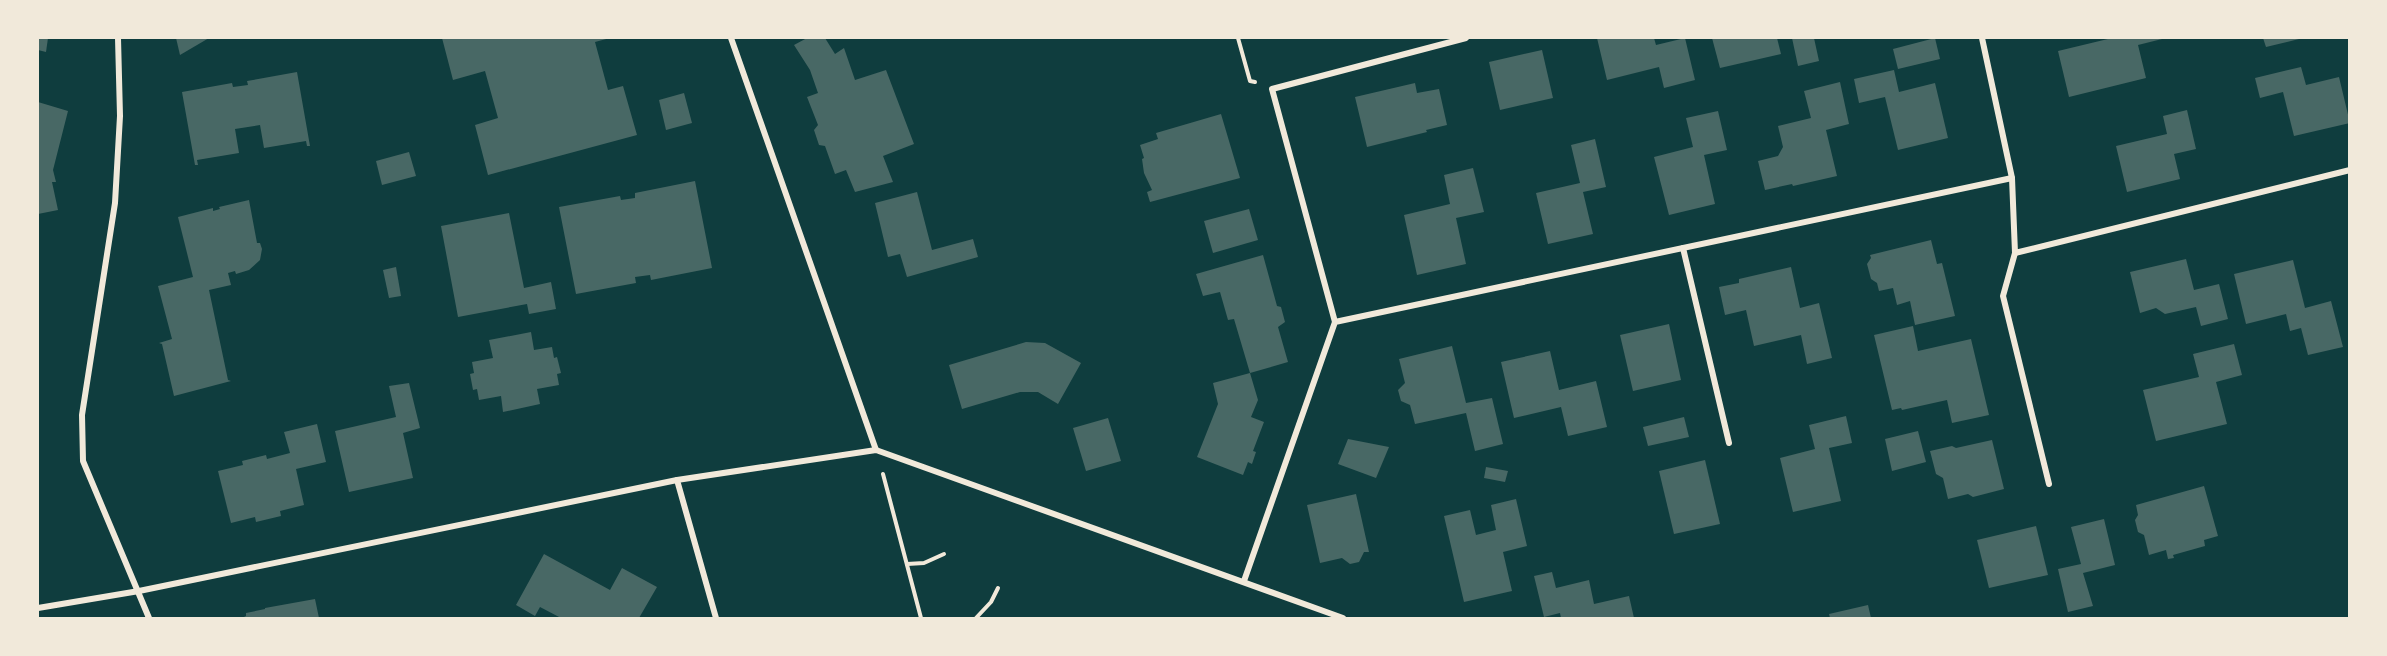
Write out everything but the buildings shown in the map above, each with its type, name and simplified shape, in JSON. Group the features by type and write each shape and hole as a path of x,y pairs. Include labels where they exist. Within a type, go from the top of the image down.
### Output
{"street":[{"path":"118,38 120,116 115,203 82,415 83,461 150,618"},
{"path":"731,38 876,450"},
{"path":"1244,581 1335,322 1272,89 1466,38"},
{"path":"1982,38 2012,178 2016,253 2003,296 2049,484"},
{"path":"2016,253 2349,170"},
{"path":"1335,322 2012,178"},
{"path":"1683,248 1729,443"},
{"path":"38,608 139,591 677,480 876,450 1342,618"},
{"path":"677,480 716,618"}],"path":[{"path":"1238,38 1250,81 1272,89"},
{"path":"876,450 921,618"},
{"path":"907,564 924,563 944,554"},
{"path":"977,618 991,603 998,588"},
{"path":"977,618 985,618"}]}
